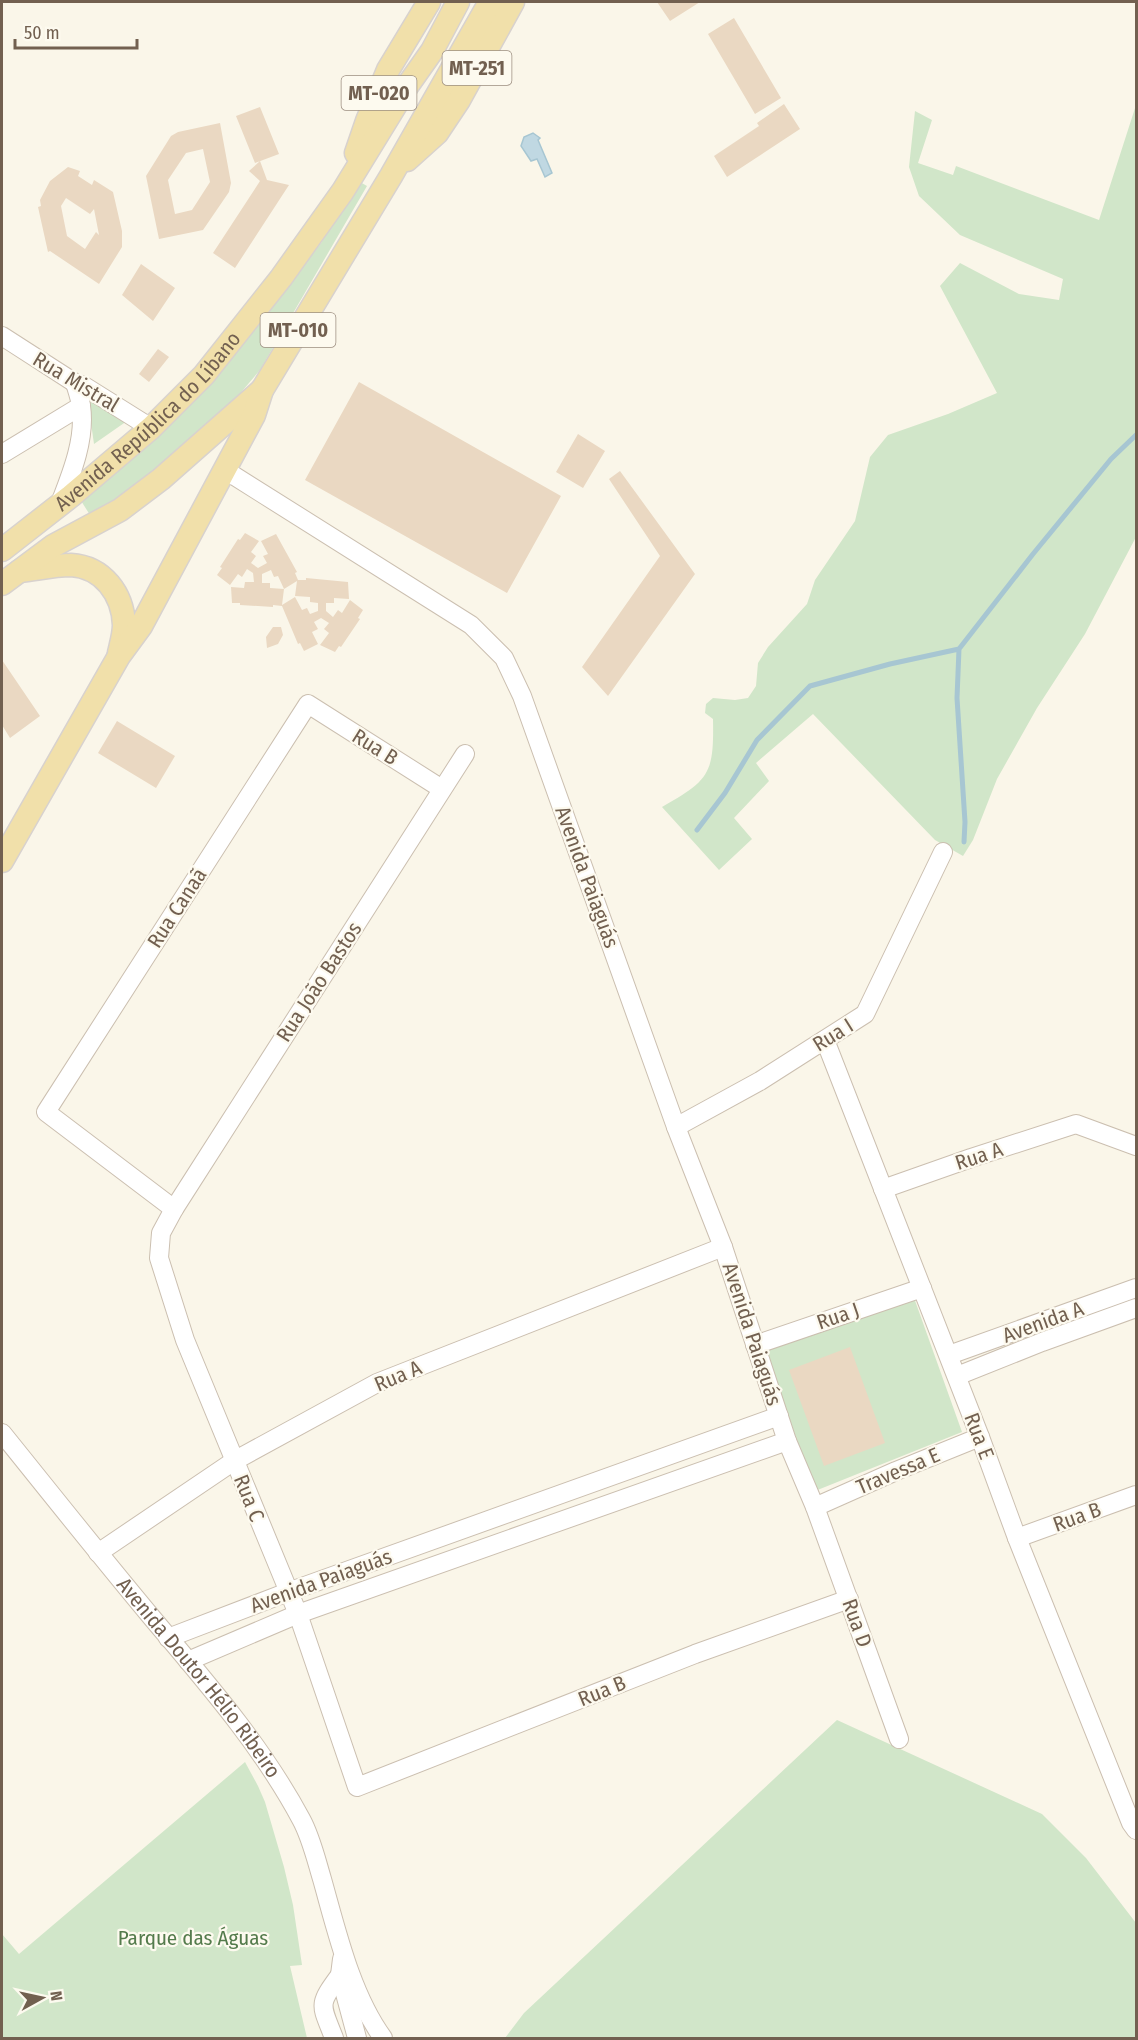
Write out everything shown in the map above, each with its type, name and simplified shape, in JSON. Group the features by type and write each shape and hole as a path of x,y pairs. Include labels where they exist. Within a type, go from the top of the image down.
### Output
{"main road":[{"name":"MT-020","path":"343,191 367,121 388,70 429,2"},
{"name":"MT-010","path":"343,191 408,85 432,51 458,2"},
{"name":"MT-010","path":"119,656 141,626 220,480 254,415 262,390 391,176 490,2"},
{"name":"MT-251","path":"391,176 437,133 459,100 513,2"},
{"name":"Avenida República do Líbano","path":"2,550 59,506 151,428 204,375 281,278 343,191"},
{"path":"10,577 53,546 120,510 153,485 262,390"},
{"path":"2,861 119,656 124,626 122,608 117,595 98,572 69,565 10,577"}],"street":[{"name":"Rua Mistral","path":"2,336 151,428"},
{"path":"59,506 76,458 81,429 81,406 75,383"},
{"name":"Rua Mistral","path":"2,454 81,406"},
{"name":"Avenida Paiaguás","path":"220,480 471,625 504,658 526,707 676,1127 723,1247 787,1441 815,1507"},
{"name":"Rua B","path":"308,704 442,789"},
{"name":"Rua Canaã","path":"174,1209 46,1112 308,704"},
{"name":"Rua João Bastos","path":"174,1209 465,754"},
{"name":"Rua I","path":"676,1127 760,1081 865,1014 943,852"},
{"name":"Rua E","path":"825,1040 957,1376 1017,1538 1135,1824"},
{"name":"Rua A","path":"883,1189 1076,1124 1137,1146"},
{"name":"Rua C","path":"174,1209 161,1233 159,1258 185,1340 298,1614 357,1787"},
{"name":"Rua A","path":"98,1553 234,1461 377,1383 723,1247"},
{"name":"Rua J","path":"755,1345 922,1288"},
{"name":"Avenida A","path":"948,1355 1137,1288"},
{"name":"Avenida A","path":"957,1376 1044,1347 1137,1308"},
{"name":"Avenida Paiaguás","path":"168,1638 288,1592 779,1416"},
{"name":"Avenida Doutor Hélio Ribeiro","path":"2,1433 188,1661 264,1759 303,1821 343,1951 369,2019 383,2038"},
{"name":"Travessa E","path":"815,1507 980,1437"},
{"name":"Avenida Paiaguás","path":"188,1661 298,1614 787,1441"},
{"name":"Rua B","path":"1017,1538 1137,1495"},
{"name":"Rua D","path":"815,1507 899,1739"},
{"name":"Rua B","path":"357,1787 695,1654 849,1599"},
{"name":"Avenida Doutor Hélio Ribeiro","path":"343,1951 340,1975 357,2038"},
{"path":"334,2038 322,2003 325,1995 340,1975"}],"green space":[{"path":"1136,105 1136,537 1085,634 1037,708 997,779 973,840 963,856 935,840 813,714 756,763 769,781 734,818 752,839 719,870 662,807 690,789 706,773 712,752 713,719 705,713 706,704 713,698 735,700 748,698 756,686 758,663 768,647 807,604 815,580 855,521 870,457 888,435 948,414 997,393 940,286 960,263 1019,294 1059,300 1063,279 960,235 919,196 909,167 915,111 932,120 918,163 953,175 956,166 1099,220"},
{"path":"360,182 367,186 260,370 220,417 163,465 116,500 90,515 78,496 262,320 321,243"},
{"path":"87,395 127,421 94,444"},
{"path":"913,1295 962,1432 815,1491 764,1347"},
{"path":"837,1720 1042,1814 1086,1858 1136,1923 1136,2038 505,2038 524,2013"},
{"name":"Parque das Águas","path":"245,1762 265,1802 293,1905 302,1965 290,1966 307,2038 2,2038 2,1934 19,1954"}],"water":[{"path":"533,133 540,138 538,140 552,173 545,177 537,159 531,161 521,146 524,137"}],"building":[{"path":"657,2 700,2 670,21"},
{"path":"734,18 781,98 755,114 708,34"},
{"path":"784,104 800,129 727,177 714,156 759,126 757,123"},
{"path":"260,107 279,154 255,163 236,116"},
{"path":"220,123 231,183 229,192 203,230 159,239 146,176 171,136 178,132","holes":["203,149 210,182 192,210 175,214 168,180 186,153"]},
{"path":"260,161 267,180 289,185 235,268 213,253 260,181 249,171"},
{"path":"68,167 80,171 78,176 92,185 94,180 113,192 122,231 122,247 99,284 50,251 48,252 38,207 41,206 40,200 50,181","holes":["66,198 90,214 94,209 99,235 96,232 85,249 67,236 61,206"]},
{"path":"141,264 175,288 153,321 122,295"},
{"path":"158,349 169,357 149,382 139,374"},
{"path":"359,382 561,496 507,593 305,480"},
{"path":"578,434 605,451 583,488 556,472"},
{"path":"620,471 695,574 608,696 582,667 660,556 609,479"},
{"path":"245,533 259,541 251,552 256,556 251,563 258,568 267,563 263,556 268,554 261,541 276,534 297,572 295,573 298,580 306,580 306,578 348,582 349,599 334,598 334,603 326,603 326,611 333,617 338,610 342,613 350,600 363,610 358,618 360,619 341,647 339,646 335,652 320,645 329,633 324,629 329,623 321,618 314,622 318,629 312,632 318,644 304,651 300,643 298,644 282,606 232,603 231,587 244,588 245,582 254,582 253,573 247,569 242,577 238,574 230,585 217,575 238,539 240,540","holes":["271,570 274,577 278,576 284,589 270,588 270,583 262,583 262,574","297,581 295,596 310,597 310,602 318,603 318,611 310,614 307,608 302,610 295,597 282,605 284,589"]},
{"path":"273,627 281,627 283,635 278,644 267,648 266,637"},
{"path":"2,660 40,716 10,738 2,725"},
{"path":"117,721 175,756 156,788 98,753"},
{"path":"850,1347 885,1443 824,1466 789,1370"}],"waterway":[{"path":"697,830 725,793 757,740 810,686 890,664 959,649 1111,459 1136,435"},
{"path":"959,649 957,698 965,822 964,842"}]}
